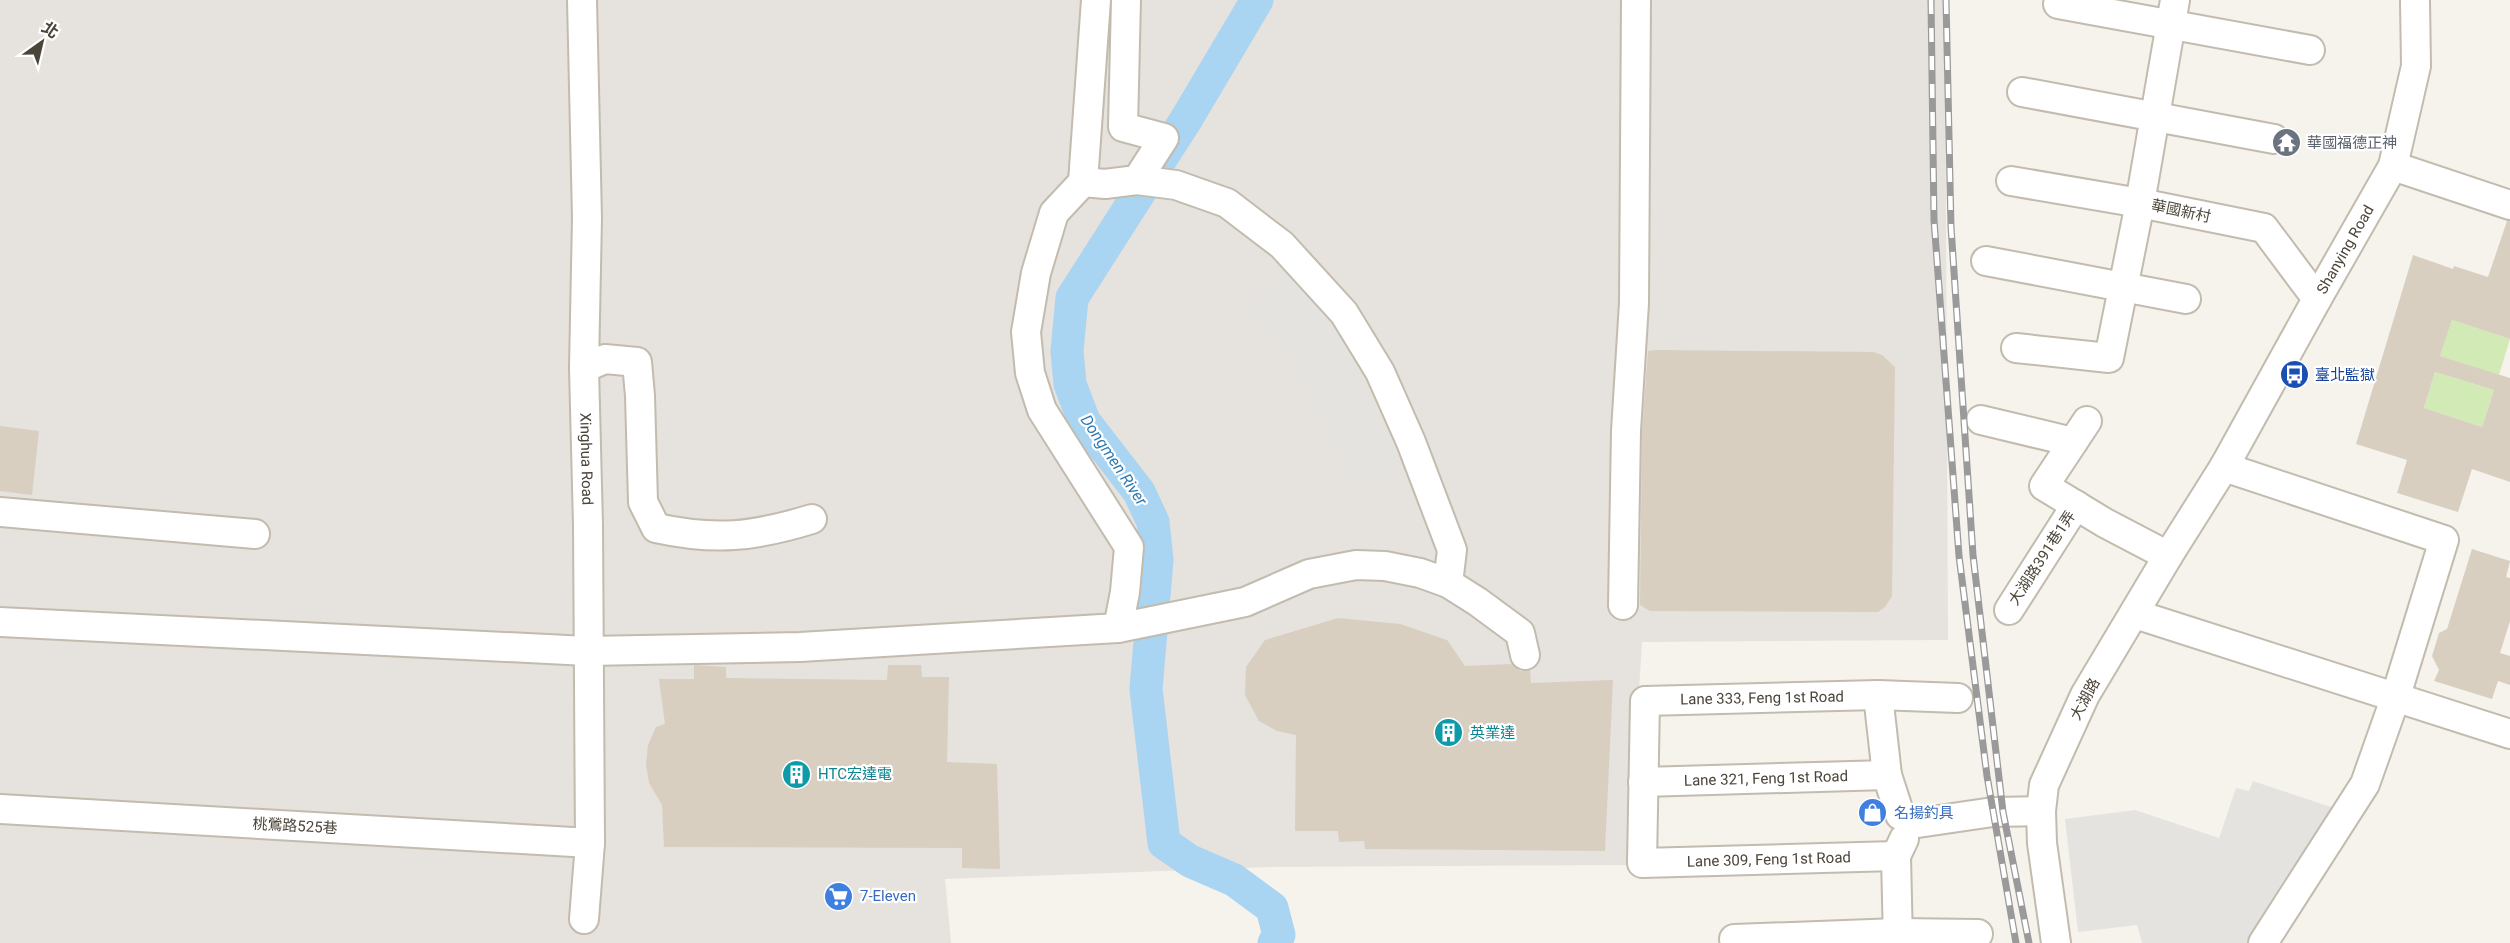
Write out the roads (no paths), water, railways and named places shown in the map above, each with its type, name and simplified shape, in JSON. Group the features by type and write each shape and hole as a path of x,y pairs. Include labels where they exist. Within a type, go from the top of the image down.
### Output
{"street":[{"name":"Xinghua Road","path":"582,0 587,218 584,368 588,525 590,843 584,919"},
{"path":"1096,0 1083,182 1054,213 1036,273 1026,332 1030,373 1042,410 1129,547 1119,627"},
{"path":"1126,0 1123,127 1164,138 1138,180"},
{"path":"1623,605 1626,431 1634,303 1636,0"},
{"name":"Shanying Road","path":"2220,474 2393,166 2416,66 2415,0"},
{"path":"2058,4 2173,12 2310,50"},
{"path":"2016,348 2109,358 2140,203 2173,12"},
{"path":"2022,92 2274,139"},
{"path":"2393,166 2510,205"},
{"path":"1083,182 1105,184 1138,180 1176,185 1227,203 1282,245 1344,313 1380,372 1411,442 1452,550 1448,583"},
{"name":"華國新村","path":"2011,181 2140,203 2265,228 2317,299"},
{"path":"1986,261 2186,298"},
{"path":"584,368 605,359 636,362 640,396 643,502 656,528 688,535 737,537 812,519"},
{"path":"1981,420 2080,432 2044,486 2168,556"},
{"path":"2220,474 2444,540 2395,699 2365,784 2263,943"},
{"name":"大湖路","path":"2056,943 2042,843 2041,811 2044,785 2085,695 2220,474"},
{"name":"大湖路391巷1弄","path":"2009,610 2076,505"},
{"path":"0,512 255,534"},
{"path":"0,622 587,651 800,646 1119,627 1245,602 1309,574 1356,565 1385,566 1419,573 1448,583 1520,633 1525,656"},
{"path":"2134,614 2510,734"},
{"path":"1878,695 1887,775 1905,832 1898,938"},
{"name":"Lane 333, Feng 1st Road","path":"1643,782 1646,701 1878,695 1958,698"},
{"name":"Lane 321, Feng 1st Road","path":"1643,782 1887,775"},
{"name":"Lane 309, Feng 1st Road","path":"1643,782 1642,863 1905,832 1993,812 2041,811"},
{"name":"桃鶯路525巷","path":"0,809 590,843"},
{"path":"1734,939 1898,938 1978,934"}],"waterway":[{"name":"Dongmen River","path":"1257,0 1187,118 1072,298 1067,351 1070,384 1084,421 1139,492 1153,522 1157,560 1146,689 1164,843 1190,861 1234,880 1272,908 1279,935 1274,943"}],"railway":[{"path":"1931,0 1934,220 1959,556 1987,776 2016,943"},
{"path":"1946,0 1951,227 1973,555 2003,812 2029,943"}],"place":[{"name":"華國福德正神","path":"2286,143"},
{"name":"臺北監獄","path":"2294,375"},
{"name":"英業達","path":"1449,733"},
{"name":"HTC宏達電","path":"797,774"},
{"name":"名揚釣具","path":"1873,813"},
{"name":"7-Eleven","path":"839,896"}]}
